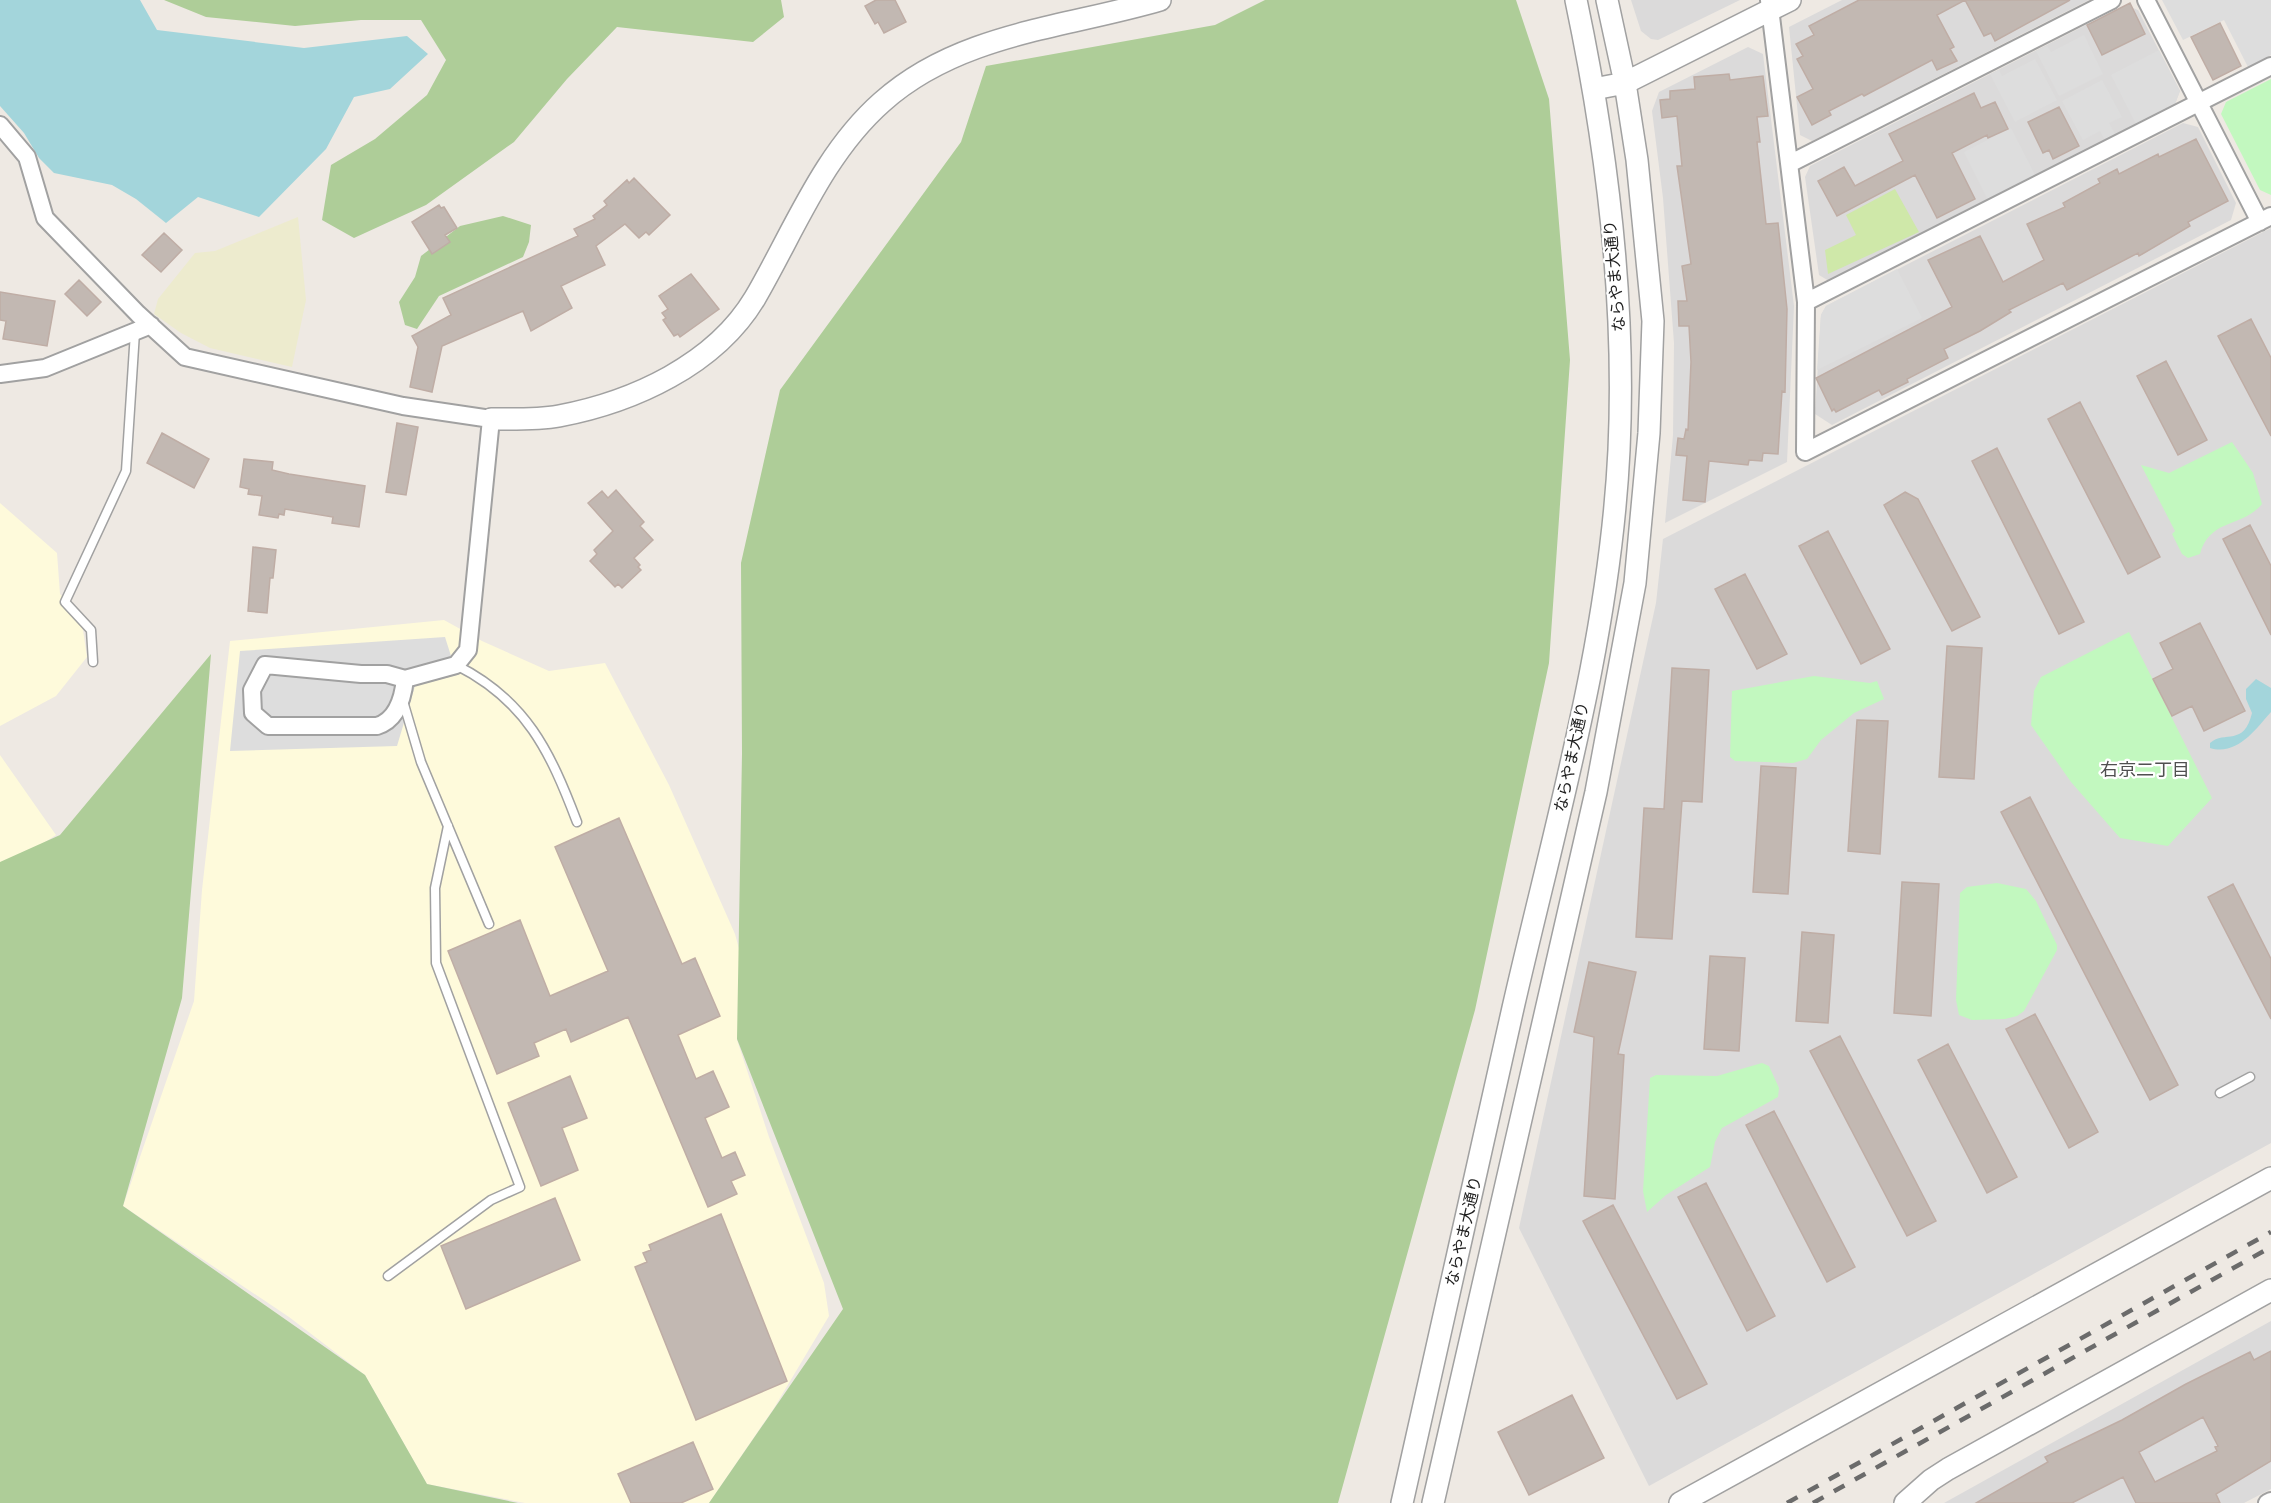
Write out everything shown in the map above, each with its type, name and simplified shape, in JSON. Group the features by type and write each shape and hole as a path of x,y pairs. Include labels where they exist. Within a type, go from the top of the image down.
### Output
{"street":[{"path":"0,125 27,157 45,218 143,328 185,357 403,406 491,419 551,417 600,405 655,383 692,364 720,343 754,299 792,228 843,143 882,102 930,67 990,41 1160,0"},
{"name":"ならやま大通り","path":"1402,1503 1513,1008 1566,787 1607,580 1619,453 1618,307 1594,89 1576,0"},
{"name":"ならやま大通り","path":"1436,1500 1596,792 1635,583 1649,434 1653,321 1644,224 1625,83 1607,0"},
{"path":"1594,89 1625,83 1769,5 1790,0"},
{"path":"1791,164 2112,0"},
{"path":"1769,5 1791,164 1806,302 1805,452 2266,219 2200,103 2146,0"},
{"path":"1806,302 2271,66"},
{"path":"0,374 45,368 143,328"},
{"path":"405,679 403,700 385,723 377,726 268,726 253,713 252,690 265,665 361,674 387,674 405,679 456,665 468,650 491,419"},
{"path":"1680,1503 2271,1178"},
{"path":"1905,1503 1931,1480 2271,1290"}],"lane":[{"path":"93,662 91,630 64,602 126,471 143,328"},
{"path":"456,665 496,688 527,720 562,781 577,822"},
{"path":"403,700 421,762 489,924"},
{"path":"388,1276 491,1200 520,1187 436,963 435,888 448,826"},
{"path":"2220,1093 2250,1077"}],"shaded area":[{"path":"1631,0 1740,0 1658,40 1651,39 1641,31"},
{"path":"1842,0 2089,0 1812,141 1800,135 1789,27"},
{"path":"2162,0 2271,0 2271,55 2248,67 2224,20 2183,40"},
{"path":"2125,5 2138,10 2180,91 2175,104 1829,281 1819,275 1805,177 1810,166"},
{"path":"2084,35 2103,74 2059,96 2036,51 2047,46 2051,52"},
{"path":"1748,47 1763,54 1794,306 1787,462 1665,523 1673,435 1674,343 1663,198 1652,111 1659,92"},
{"path":"2159,50 2180,91 2175,104 2136,124 2111,75"},
{"path":"2035,59 2057,100 2015,122 1990,74 1999,70 2002,76"},
{"path":"2102,80 2122,117 2109,123 2115,134 2105,140 2100,131 2083,140 2062,101"},
{"path":"2183,123 2198,127 2236,203 2231,220 1832,425 1815,414 1821,315 1826,306"},
{"path":"2011,128 2035,175 1988,200 1964,152"},
{"path":"298,217 306,300 292,367 210,348 181,333 154,314 158,299 195,253 215,251"},
{"path":"2271,228 2271,1143 1649,1486 1519,1228 1656,603 1663,539"},
{"path":"1897,269 1922,318 1817,370 1821,315 1826,306"},
{"path":"0,503 57,553 60,594 73,608 83,630 87,657 56,696 0,726"},
{"path":"444,620 482,641 549,671 605,663 669,785 735,934 751,993 737,1040 769,1137 824,1283 829,1316 774,1408 709,1503 525,1503 427,1484 365,1375 289,1317 123,1206 194,1001 202,890 230,641"},
{"path":"445,637 457,675 415,686 397,746 230,751 240,651"},
{"path":"0,755 56,835 0,871"},
{"path":"2271,1321 2271,1489 2244,1503 1944,1503"}],"green space":[{"path":"164,0 781,0 784,17 753,42 617,27 567,79 514,142 426,205 354,238 322,220 331,165 375,139 427,95 446,60 421,20 361,20 295,26 206,17"},
{"path":"1265,0 1516,0 1549,99 1570,360 1549,663 1475,1010 1338,1503 709,1503 843,1309 737,1039 742,754 741,563 780,390 961,142 986,66 1215,25"},
{"path":"2271,79 2271,195 2260,190 2221,114 2226,102"},
{"path":"1895,189 1919,232 1828,274 1825,250 1856,235 1846,215"},
{"path":"503,216 531,225 529,242 523,257 439,296 417,329 405,325 399,302 415,277 421,256 460,226"},
{"path":"2232,442 2253,473 2262,504 2254,512 2211,534 2200,554 2188,558 2182,554 2172,534 2175,531 2141,465 2169,473"},
{"path":"2129,632 2212,798 2168,846 2120,838 2071,782 2031,725 2034,691 2041,677"},
{"path":"211,654 182,998 123,1206 365,1375 427,1484 518,1503 0,1503 0,862 60,835"},
{"path":"1814,676 1870,683 1877,681 1884,699 1854,713 1821,740 1807,759 1793,763 1735,761 1730,757 1732,691"},
{"path":"1997,883 2026,889 2036,901 2057,945 2057,950 2024,1011 2017,1016 2005,1019 1972,1020 1959,1015 1956,1000 1960,893 1967,887"},
{"path":"1762,1063 1769,1066 1779,1088 1778,1097 1722,1128 1715,1142 1710,1167 1666,1195 1647,1212 1643,1191 1650,1078 1656,1075 1717,1076"}],"water":[{"path":"0,0 140,0 157,30 304,48 407,36 428,54 390,89 354,97 326,149 259,217 198,197 166,223 136,199 112,185 54,173 39,158 24,133 0,106"},
{"path":"2256,679 2271,688 2271,712 2245,740 2237,745 2220,749 2210,748 2210,743 2216,739 2239,734 2249,724 2252,713 2246,699 2246,689"}],"building":[{"path":"876,0 895,0 906,22 884,33 878,22 875,24 865,6"},
{"path":"1859,0 1965,0 1937,15 1954,47 1950,49 1957,61 1937,70 1932,60 1864,96 1862,94 1829,111 1831,115 1812,125 1797,97 1813,89 1797,59 1803,56 1796,44 1814,35 1809,26"},
{"path":"1965,0 2070,0 1995,41 1991,33 1984,36"},
{"path":"2130,3 2145,34 2102,55 2087,25"},
{"path":"2220,23 2241,66 2213,80 2191,37"},
{"path":"1729,74 1730,80 1763,76 1768,116 1757,117 1760,142 1757,142 1766,224 1778,223 1787,309 1785,392 1782,391 1778,454 1763,453 1762,461 1749,460 1748,465 1709,461 1705,502 1683,500 1687,456 1676,455 1678,438 1684,439 1686,429 1688,430 1691,362 1689,326 1679,326 1678,301 1687,301 1682,266 1691,264 1677,166 1682,166 1677,116 1662,118 1660,100 1670,99 1670,91 1695,89 1694,77"},
{"path":"1974,93 1981,108 1995,102 2008,129 1988,138 1987,135 1952,153 1975,199 1937,218 1915,175 1837,216 1818,181 1844,167 1855,186 1903,161 1889,134"},
{"path":"2059,107 2079,146 2053,159 2049,150 2043,153 2028,122"},
{"path":"2196,139 2228,201 2188,222 2190,226 2139,256 2138,253 2067,290 2063,283 2009,310 2011,312 1980,331 1944,349 1948,358 1907,379 1908,382 1882,395 1879,390 1836,412 1834,409 1832,411 1816,378 1952,307 1928,260 1980,236 2003,282 2044,260 2027,224 2065,207 2063,203 2100,183 2098,179 2117,169 2119,174 2158,154 2159,157"},
{"path":"634,178 670,215 649,235 646,232 639,238 625,224 596,246 605,265 561,286 572,308 531,331 523,311 442,346 432,392 410,387 418,347 412,336 451,315 443,298 578,236 574,229 595,219 593,216 607,205 604,201 627,180 629,183"},
{"path":"439,205 441,208 444,207 457,228 445,235 450,242 432,254 412,222"},
{"path":"164,233 182,250 161,272 142,255"},
{"path":"691,274 719,309 680,337 678,334 674,336 663,320 666,318 662,313 668,309 659,296"},
{"path":"79,280 101,302 87,316 65,294"},
{"path":"0,292 55,301 47,346 3,339 6,321 0,320"},
{"path":"2251,319 2271,358 2271,436 2218,336"},
{"path":"2166,361 2207,440 2178,455 2137,376"},
{"path":"2080,402 2160,557 2128,574 2048,419"},
{"path":"397,423 418,427 406,495 386,492"},
{"path":"162,433 209,459 194,488 147,463"},
{"path":"1997,448 2084,622 2059,634 1972,461"},
{"path":"244,459 273,462 272,470 289,474 365,486 359,527 332,523 333,517 285,509 284,515 279,514 278,518 259,515 262,496 248,494 249,489 240,487"},
{"path":"616,490 644,522 640,526 653,540 634,558 641,570 622,588 618,584 615,587 590,561 597,554 594,550 613,531 588,503 602,491 608,498"},
{"path":"1905,492 1918,499 1980,617 1952,631 1884,505"},
{"path":"2250,525 2271,566 2271,635 2223,539"},
{"path":"1828,531 1890,649 1861,664 1799,546"},
{"path":"253,547 276,550 273,578 270,578 267,613 248,611"},
{"path":"1745,574 1787,654 1757,669 1715,589"},
{"path":"2200,623 2245,711 2204,731 2192,706 2172,716 2153,679 2173,669 2160,643"},
{"path":"1947,646 1982,648 1974,779 1939,777"},
{"path":"1672,668 1709,670 1702,802 1682,801 1672,939 1636,937 1644,808 1664,809"},
{"path":"1857,720 1888,721 1880,854 1848,851"},
{"path":"1761,766 1796,768 1788,894 1753,892"},
{"path":"2030,797 2178,1085 2150,1100 2001,812"},
{"path":"619,818 682,964 695,958 720,1016 678,1035 696,1079 713,1071 729,1107 705,1118 722,1158 735,1152 745,1175 731,1181 737,1194 708,1207 628,1017 571,1042 566,1029 534,1043 539,1056 497,1074 448,951 520,920 550,996 608,971 555,847"},
{"path":"1902,882 1939,884 1931,1016 1894,1013"},
{"path":"2233,884 2271,959 2271,1019 2208,897"},
{"path":"1802,932 1834,935 1828,1023 1796,1021"},
{"path":"1710,956 1745,958 1739,1051 1704,1049"},
{"path":"1589,962 1636,972 1618,1054 1624,1055 1615,1199 1584,1196 1594,1037 1574,1032"},
{"path":"2035,1014 2098,1132 2069,1148 2006,1029"},
{"path":"1840,1036 1936,1221 1907,1236 1810,1051"},
{"path":"1948,1044 2017,1177 1987,1193 1918,1060"},
{"path":"570,1076 587,1118 562,1128 578,1170 541,1186 508,1103"},
{"path":"1774,1111 1855,1267 1827,1282 1746,1125"},
{"path":"1706,1183 1775,1316 1747,1331 1678,1197"},
{"path":"555,1198 580,1260 466,1309 441,1246"},
{"path":"1613,1205 1707,1384 1677,1399 1583,1221"},
{"path":"721,1214 787,1381 696,1420 635,1267 647,1262 643,1253 651,1250 649,1245"},
{"path":"2271,1351 2271,1461 2216,1494 2220,1503 2136,1503 2123,1477 2072,1503 1976,1503 2048,1462 2045,1457 2122,1420 2186,1384 2250,1352 2254,1360","holes":["2203,1417 2218,1446 2215,1447 2217,1451 2155,1482 2139,1452"]},
{"path":"1572,1395 1604,1458 1529,1495 1498,1432"},
{"path":"693,1442 713,1489 681,1503 631,1503 618,1474"}],"railway":[{"path":"1787,1503 2271,1232"},
{"path":"1813,1503 2271,1247"}],"district":[{"name":"右京二丁目","path":"2145,769"}]}
